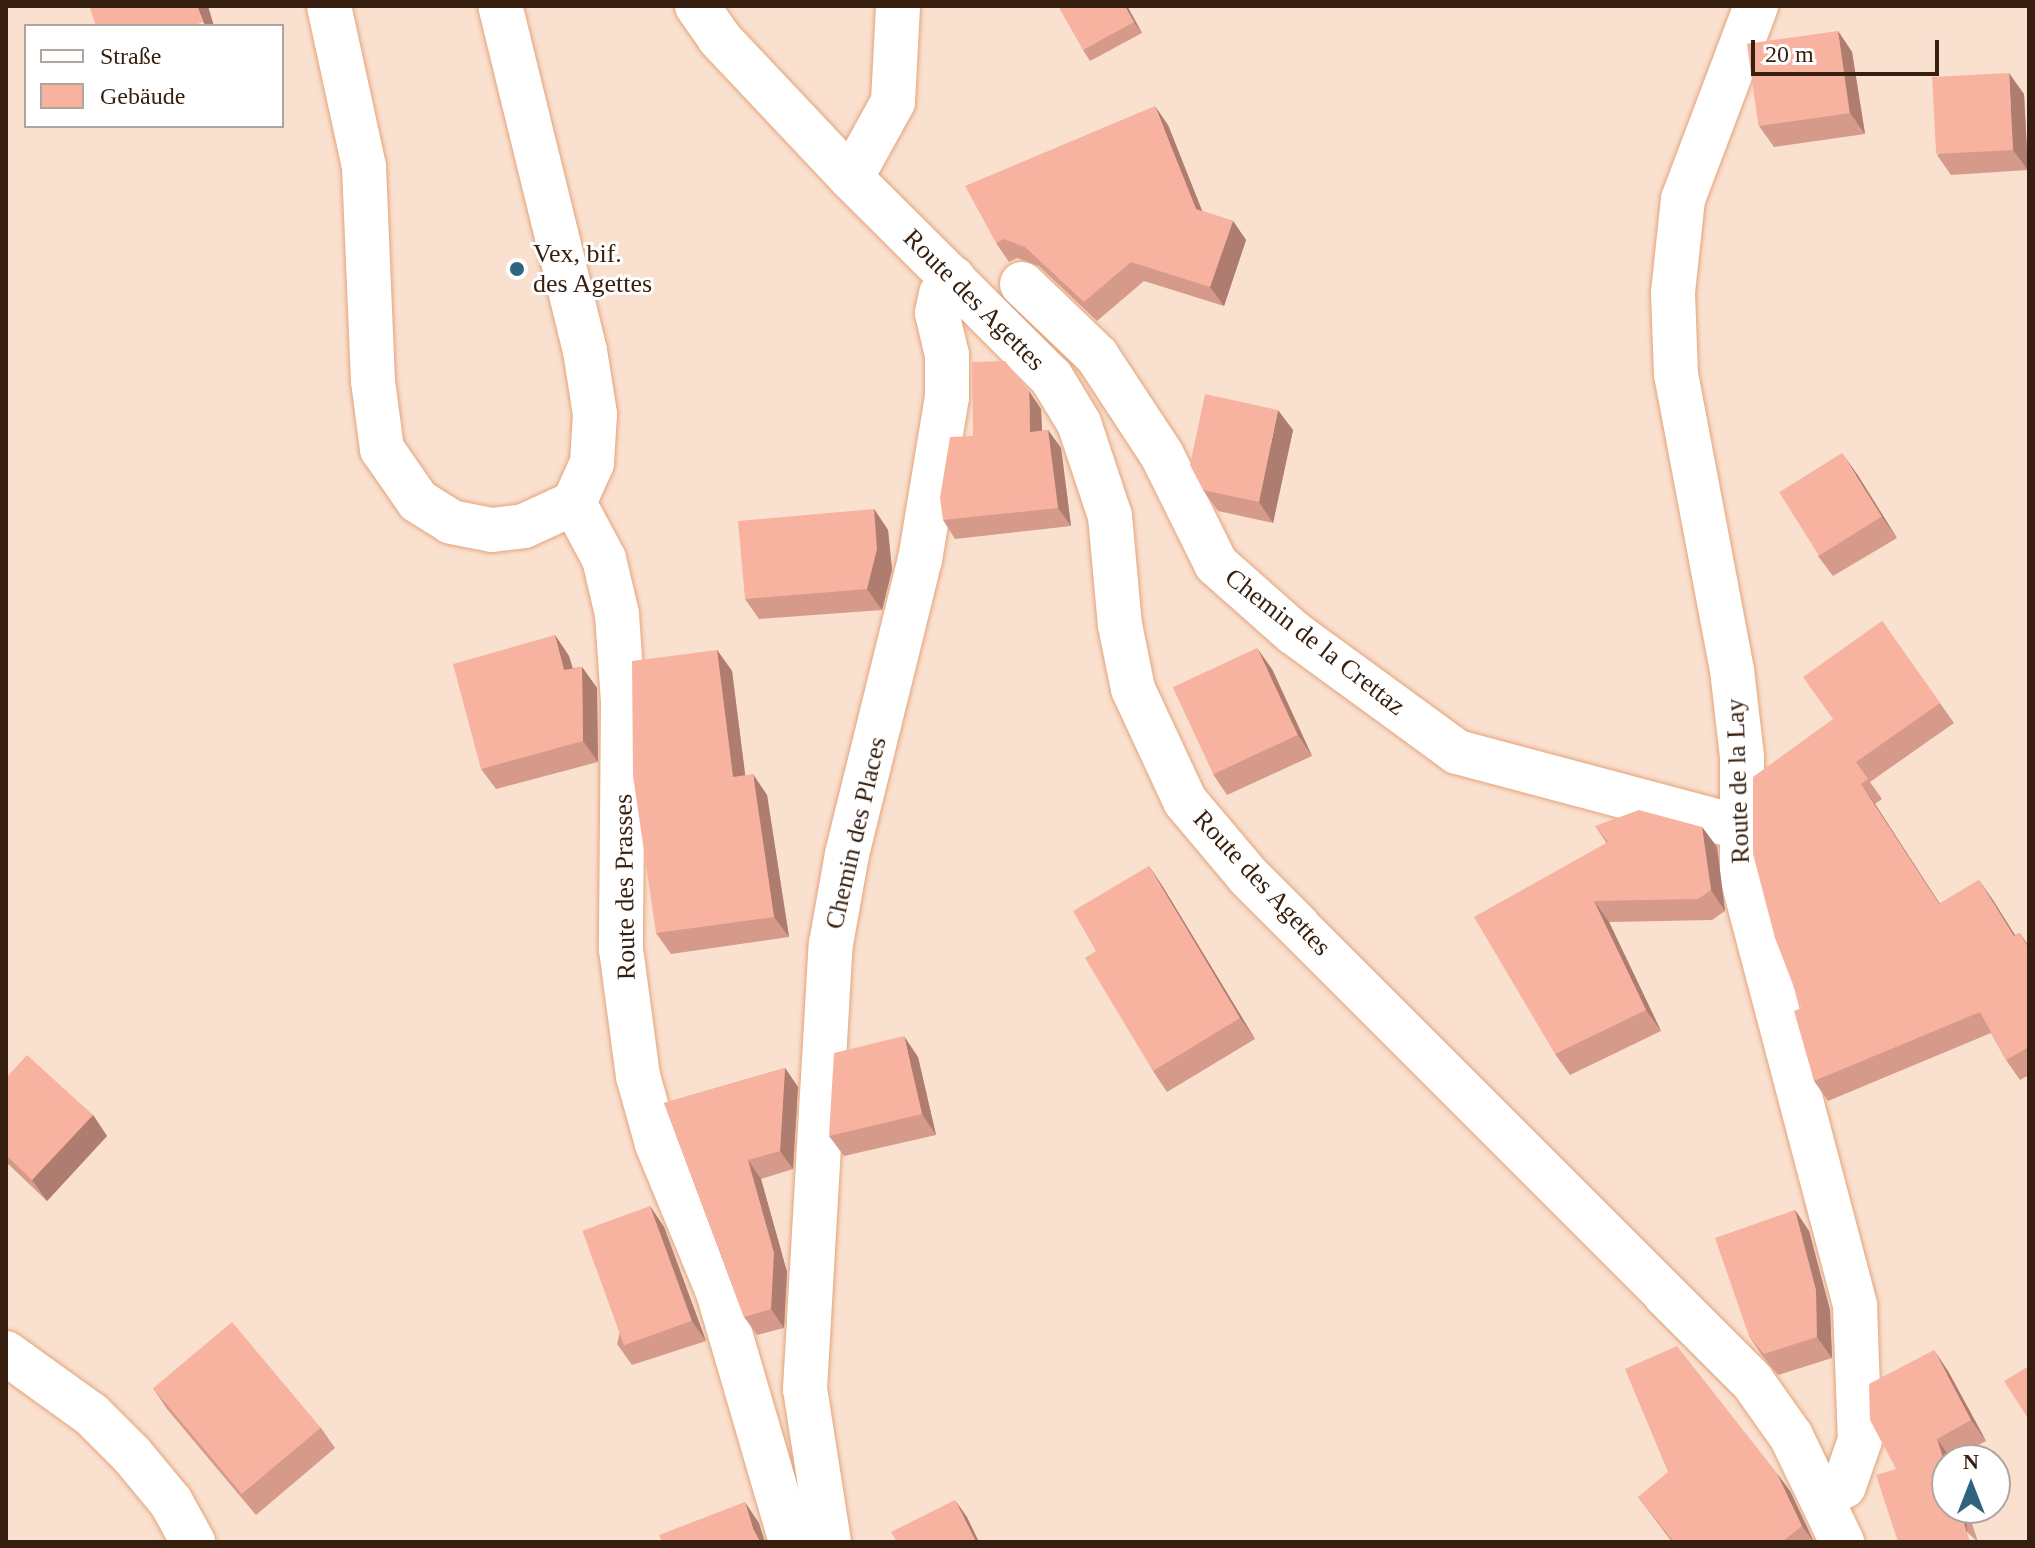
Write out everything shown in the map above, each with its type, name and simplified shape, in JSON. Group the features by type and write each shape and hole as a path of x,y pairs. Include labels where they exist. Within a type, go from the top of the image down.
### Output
{"street":[{"path":"329,6 364,167 373,381 382,449 418,501 451,522 492,530 524,526 574,503 592,463 595,414 582,337 500,6"},
{"name":"Route des Agettes","path":"697,6 719,38 851,178 1051,377 1079,423 1110,516 1120,625 1133,689 1185,801 1249,877 1752,1381 1791,1436 1824,1496 1842,1542"},
{"path":"851,178 893,102 898,6"},
{"name":"Route de la Lay","path":"1756,6 1710,116 1683,199 1673,293 1676,374 1734,684 1742,756 1738,827 1752,931 1855,1306 1860,1440 1844,1486 1824,1496"},
{"name":"Chemin des Places","path":"829,1542 805,1389 831,944 847,854 920,560 947,397 947,355 937,313 941,294 953,278"},
{"name":"Chemin de la Crettaz","path":"1022,284 1097,356 1162,455 1216,564 1294,633 1457,752 1738,827"},
{"name":"Route des Prasses","path":"574,503 604,559 617,614 623,702 621,949 638,1076 657,1144 718,1292 791,1542"},
{"path":"6,1353 91,1414 132,1455 171,1502 193,1542"}],"building":[{"path":"89,6 197,6 203,22 198,24 95,24"},
{"path":"1058,6 1125,6 1134,22 1083,50"},
{"path":"1838,31 1850,113 1758,126 1747,44"},
{"path":"2009,73 2013,150 1936,154 1932,77"},
{"path":"1155,106 1196,209 1233,221 1210,287 1131,262 1084,302 1025,247 1003,239 996,243 965,186"},
{"path":"1005,361 1029,391 1030,432 1048,430 1058,508 943,520 940,498 950,437 973,436 972,362"},
{"path":"1205,394 1278,410 1259,502 1203,490 1190,465"},
{"path":"1842,453 1882,517 1819,556 1779,492"},
{"path":"874,509 877,549 867,589 745,599 738,521"},
{"path":"1882,621 1940,703 1856,762 1868,779 1861,784 1939,904 1979,880 2014,936 2020,933 2029,950 2029,1047 2006,1060 1980,1012 1814,1081 1794,1011 1802,1008 1775,938 1753,854 1753,777 1833,719 1803,677"},
{"path":"555,635 564,670 582,667 583,741 481,769 453,664"},
{"path":"1257,648 1298,735 1213,774 1173,687"},
{"path":"717,650 733,777 753,774 774,917 656,933 633,776 632,661"},
{"path":"1639,810 1702,827 1711,890 1698,899 1594,901 1646,1010 1555,1054 1474,917 1608,842 1595,826"},
{"path":"1149,866 1240,1018 1153,1071 1085,958 1096,951 1073,911"},
{"path":"904,1036 922,1114 829,1136 834,1053"},
{"path":"27,1055 93,1115 32,1180 6,1155 6,1078"},
{"path":"785,1068 780,1151 748,1160 774,1253 771,1309 744,1317 664,1103"},
{"path":"650,1206 692,1321 624,1345 582,1231"},
{"path":"1795,1210 1816,1290 1817,1337 1764,1354 1749,1336 1715,1238"},
{"path":"232,1322 321,1428 242,1494 153,1388"},
{"path":"1677,1346 1776,1472 1802,1526 1782,1542 1674,1542 1638,1497 1668,1472 1625,1369"},
{"path":"1934,1350 1971,1420 1937,1439 1939,1444 1931,1444 1931,1524 1964,1524 1970,1542 1898,1542 1876,1475 1896,1469 1870,1420 1869,1384"},
{"path":"2029,1366 2029,1420 2004,1381"},
{"path":"955,1500 976,1542 897,1542 891,1532"},
{"path":"745,1502 760,1542 662,1542 659,1535"}],"place":[{"name":"Vex, bif. des Agettes","path":"517,269"}]}
